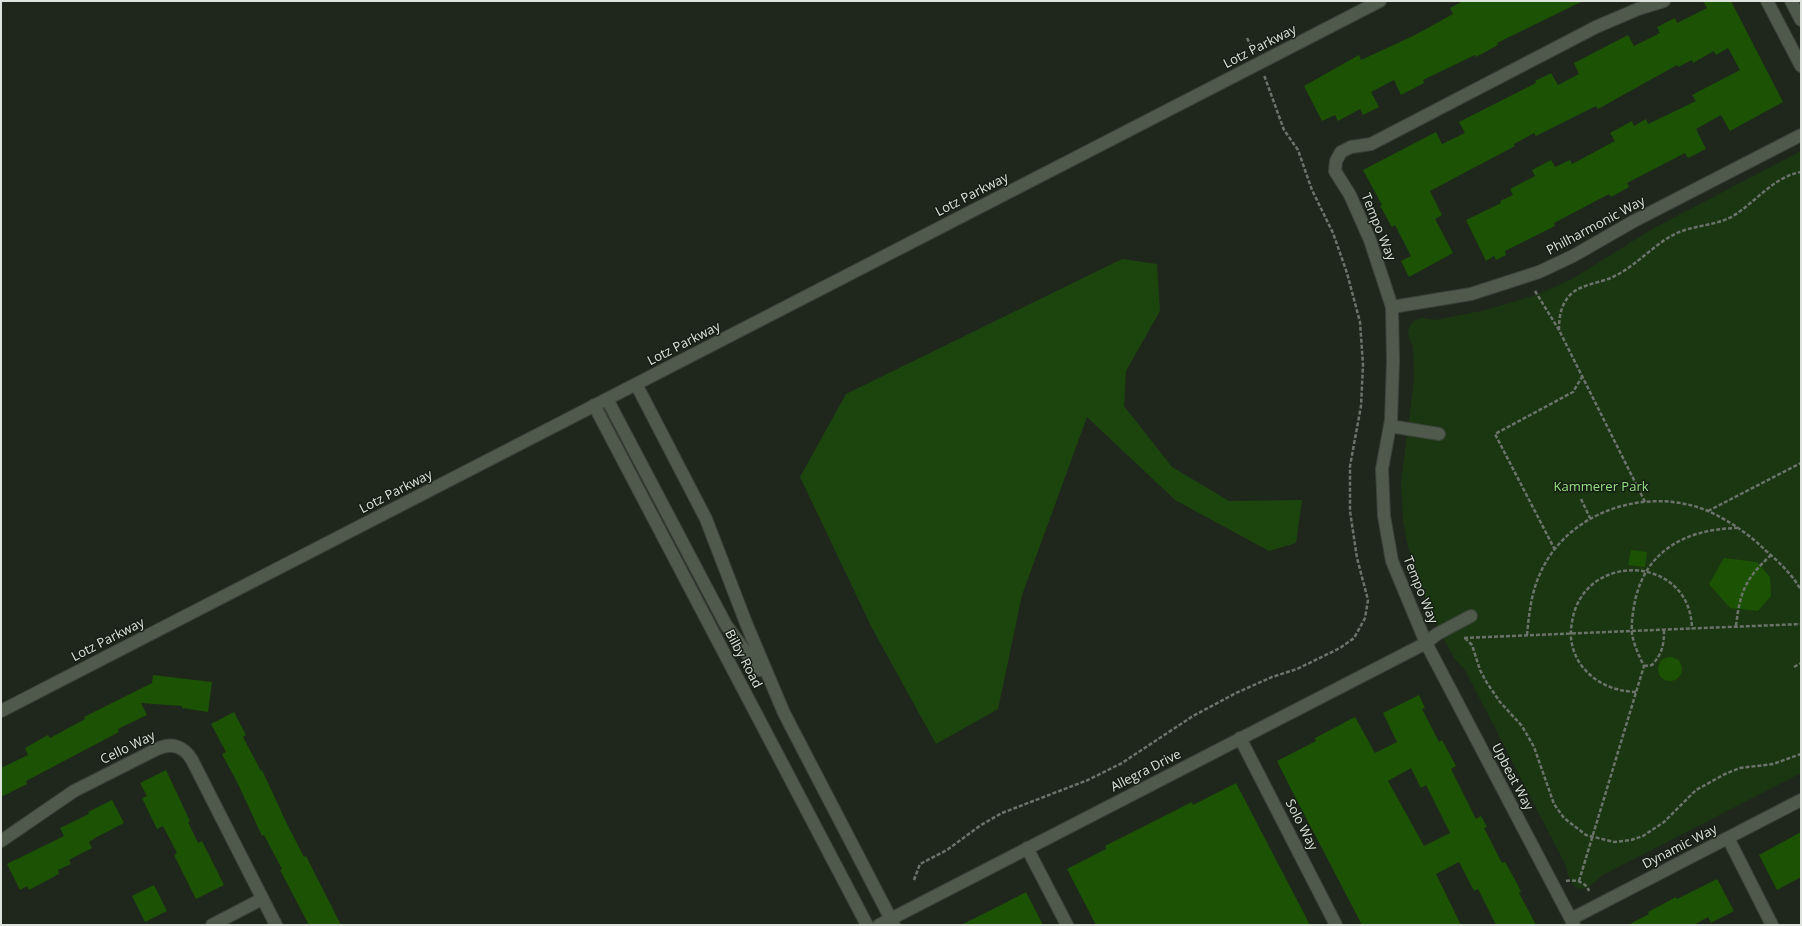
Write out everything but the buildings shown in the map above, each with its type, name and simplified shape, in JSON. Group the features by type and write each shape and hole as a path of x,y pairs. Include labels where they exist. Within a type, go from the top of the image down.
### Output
{"street":[{"name":"Lotz Parkway","path":"1,711 1380,1"},
{"name":"Tempo Way","path":"1426,643 1392,561 1384,516 1382,469 1390,426 1393,361 1392,307 1370,240 1350,195 1336,172 1336,161 1341,152 1351,147 1370,144 1596,27 1638,9 1664,1"},
{"path":"1767,1 1801,66"},
{"path":"1791,1 1801,20"},
{"path":"1790,45 1801,56"},
{"name":"Philharmonic Way","path":"1392,307 1471,294 1538,272 1573,256 1634,221 1801,135"},
{"name":"Bilby Road","path":"636,384 706,519 749,630 784,712"},
{"name":"Bilby Road","path":"608,399 726,625 753,659 784,712 893,922"},
{"name":"Bilby Road","path":"594,406 867,925"},
{"path":"1390,426 1440,434"},
{"name":"Allegra Drive","path":"879,925 893,922 1027,848 1426,643 1437,634 1472,616"},
{"name":"Upbeat Way","path":"1426,643 1573,922"},
{"name":"Solo Way","path":"1240,738 1336,925"},
{"name":"Cello Way","path":"1,841 74,791 163,746 175,746 189,755 276,925"},
{"name":"Dynamic Way","path":"1573,922 1801,800"},
{"path":"1728,838 1772,925"},
{"path":"1027,848 1068,925"},
{"path":"212,925 262,899"}],"path":[{"path":"914,880 920,864 947,850 986,822 1002,813 1088,780 1122,763 1193,716 1236,693 1297,668 1340,648 1354,638 1365,618 1368,600 1357,558 1350,511 1350,466 1361,406 1362,365 1360,322 1347,273 1333,233 1312,190 1298,150 1284,130 1276,104 1247,38"},
{"path":"1559,330 1559,315 1564,303 1571,294 1579,288 1613,277 1637,262 1663,240 1677,233 1732,217 1777,182 1791,174 1801,172"},
{"path":"1535,291 1559,330 1645,502"},
{"path":"1555,550 1495,434 1573,392 1582,376"},
{"path":"1708,511 1801,463"},
{"path":"1580,499 1590,518"},
{"path":"1528,635 1530,606 1533,591 1540,574 1555,550 1567,535 1590,518 1609,509 1645,502 1669,502 1708,511 1754,539 1786,567 1801,590"},
{"path":"1579,881 1644,666 1632,632 1637,593 1642,578 1660,554 1680,540 1696,532 1709,529 1737,528"},
{"path":"1736,626 1739,599 1755,571 1771,555"},
{"path":"1636,692 1616,690 1601,684 1588,673 1578,660 1570,634 1573,613 1580,598 1590,586 1603,576 1622,570 1648,572 1665,578 1677,588 1687,601 1692,616 1692,629"},
{"path":"1459,639 1801,624"},
{"path":"1644,666 1652,665 1659,658 1664,646 1664,631"},
{"path":"1465,638 1472,645 1480,670 1487,683 1500,702 1522,726 1534,747 1554,804 1564,818 1577,830 1592,837 1614,842 1631,840 1643,836 1664,822 1696,790 1714,780 1740,768 1773,764 1801,754"},
{"path":"1794,667 1801,663"},
{"path":"1564,881 1579,881 1590,891"}],"green space":[{"name":"Kammerer Park","path":"1801,151 1801,773 1601,876 1587,887 1582,889 1577,888 1570,880 1565,864 1465,670 1454,658 1426,605 1424,590 1414,568 1407,543 1403,520 1401,482 1414,380 1413,347 1408,331 1411,324 1415,320 1422,318 1435,320 1486,310 1536,295 1572,279 1654,228"}],"shaded area":[{"path":"1122,259 1157,264 1160,311 1126,371 1124,406 1172,467 1229,501 1302,500 1296,543 1269,551 1175,500 1087,417 1022,595 998,709 936,744 872,628 800,477 846,394"}]}
